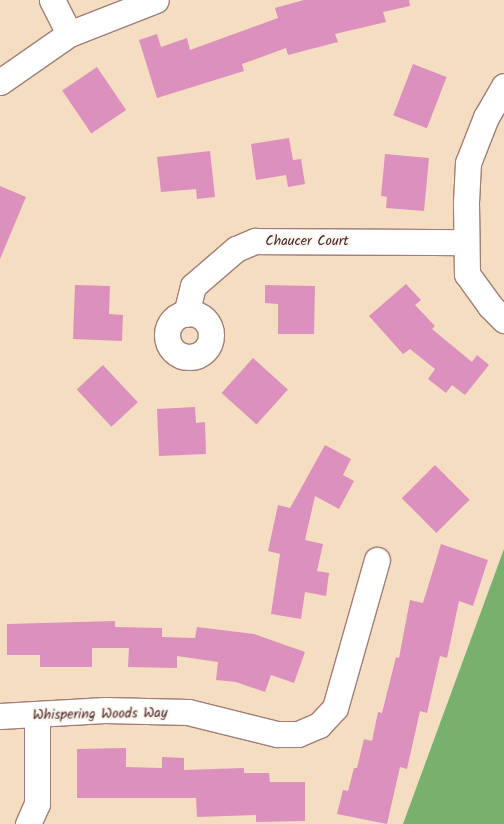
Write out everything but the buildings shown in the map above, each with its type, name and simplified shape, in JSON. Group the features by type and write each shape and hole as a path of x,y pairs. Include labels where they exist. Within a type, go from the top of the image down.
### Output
{"street":[{"path":"52,0 69,34"},
{"path":"0,82 69,34 156,0"},
{"path":"504,86 486,116 468,164 466,242 467,274 490,306 504,320"},
{"name":"Chaucer Court","path":"186,314 193,286 236,249 255,241 466,242"},
{"name":"Whispering Woods Way","path":"0,716 105,710 188,712 277,734 298,734 319,726 335,708 377,560"},
{"path":"28,824 37,804 37,715"}],"green space":[{"path":"504,549 504,824 403,824"}]}
